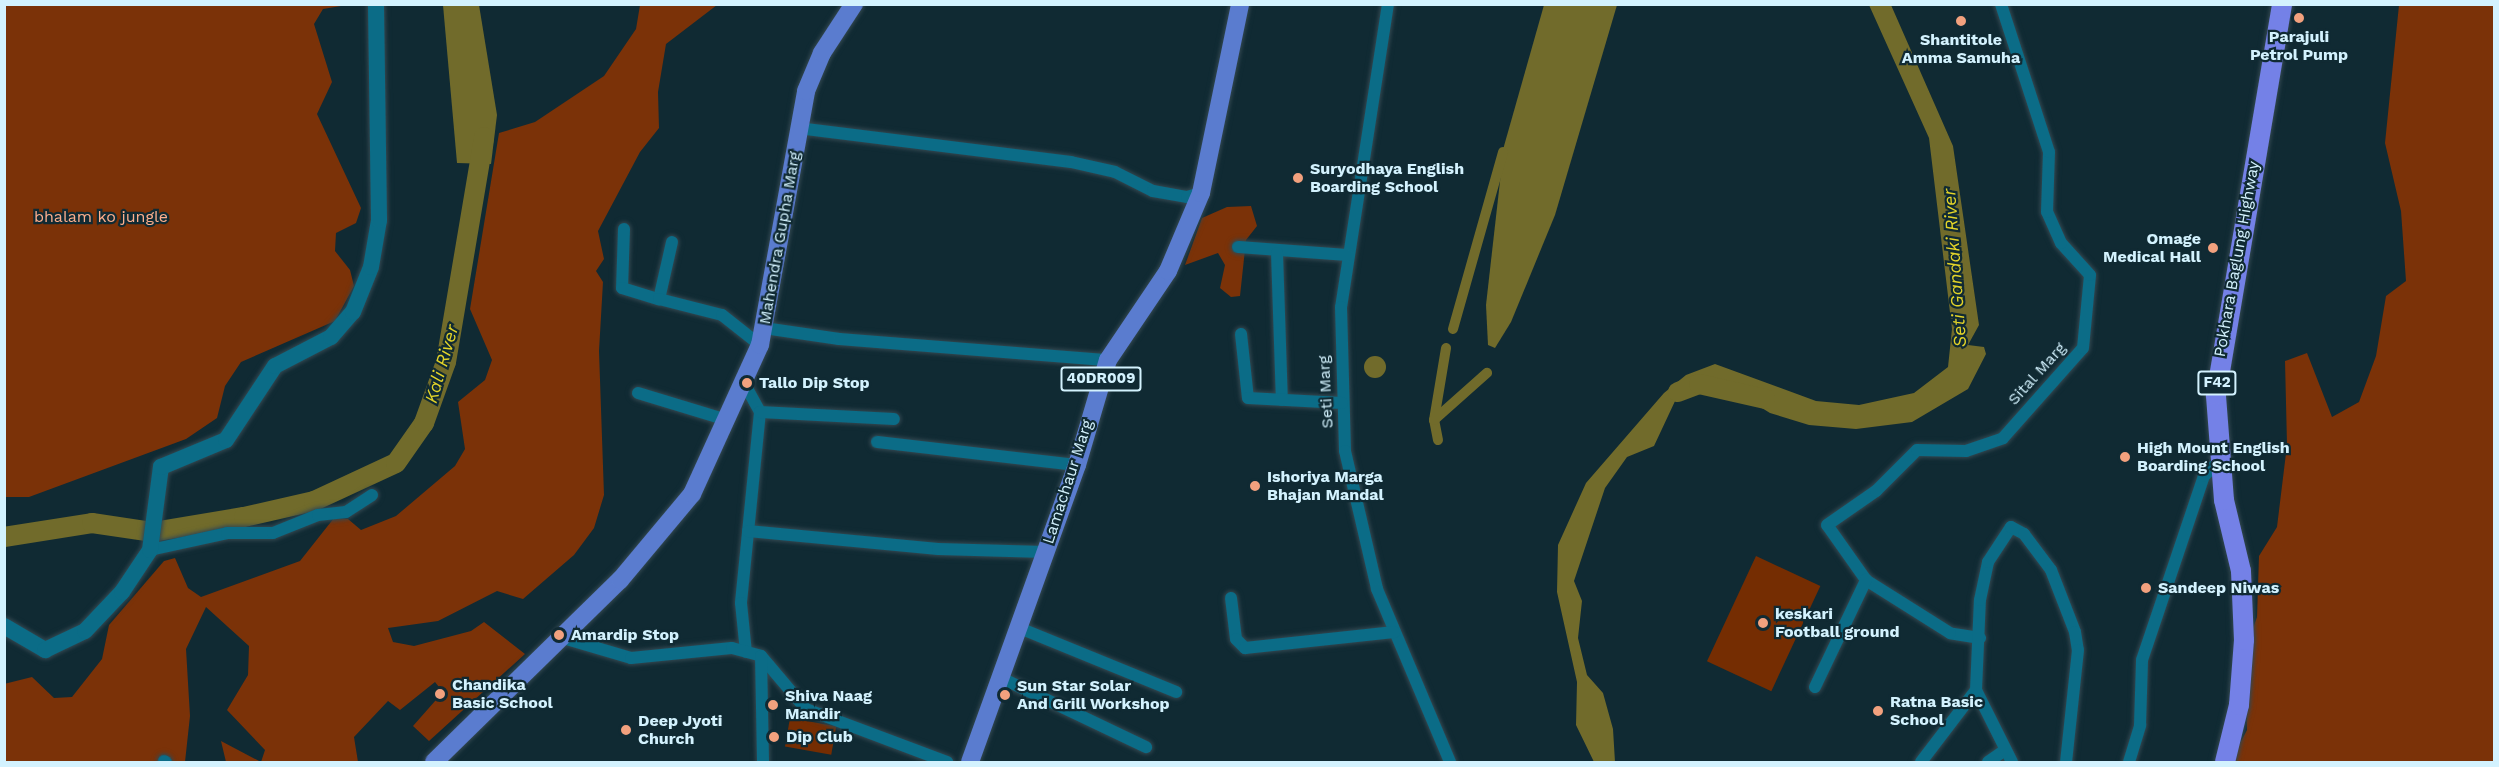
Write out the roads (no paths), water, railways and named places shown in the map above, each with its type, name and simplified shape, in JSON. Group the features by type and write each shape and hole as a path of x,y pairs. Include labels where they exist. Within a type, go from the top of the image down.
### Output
{"highway":[{"name":"Pokhara Baglung Highway","path":"2225,762 2239,705 2244,640 2241,571 2219,462 2215,413 2220,356 2282,4"}],"main road":[{"path":"4,626 36,647 62,646 104,612 151,544 159,470 226,441 275,366 331,337 362,294 373,256 380,192 376,4"},
{"name":"Mahendra Gupha Marg","path":"434,762 563,638 664,531 692,494 744,383 762,336 798,128 822,53 854,4"},
{"name":"Lamachaur Marg","path":"970,762 1077,465 1108,360 1168,271 1201,193 1240,4"}],"street":[{"name":"Seti Marg","path":"1388,4 1341,307 1342,403 1361,538 1394,632 1450,762"},
{"name":"Sital Marg","path":"1866,580 1829,521 1876,491 1917,450 1966,451 2003,438 2083,348 2090,275 2061,243 2047,212 2049,152 2001,4"},
{"path":"798,128 1071,162 1115,172 1153,192 1187,197 1201,193"},
{"path":"624,230 622,288 722,315 762,336 817,337 1108,360"},
{"path":"659,299 672,242"},
{"path":"1239,247 1277,253 1348,255"},
{"path":"1277,253 1281,400"},
{"path":"1241,334 1248,398 1342,403"},
{"path":"744,383 760,412 741,603 746,652"},
{"path":"638,393 727,420"},
{"path":"760,412 894,419"},
{"path":"877,442 1077,465"},
{"path":"2128,762 2140,725 2142,660 2204,476 2219,462"},
{"path":"151,544 227,533 273,533 318,516 346,512 372,495"},
{"path":"2012,762 1976,690 1988,562 2011,527 2025,534 2051,570 2075,632 2078,650 2066,762"},
{"path":"747,531 938,549 1045,552"},
{"path":"1815,687 1866,580 1950,633 1980,638"},
{"path":"1231,598 1236,639 1245,648 1394,632"},
{"path":"1017,627 1176,692"},
{"path":"563,638 631,658 732,648 746,652 761,657 806,709 947,762"},
{"path":"761,657 763,762"},
{"path":"999,677 1146,747"},
{"path":"1921,762 1976,690"},
{"path":"1988,762 2005,750"}],"water":[{"path":"443,5 479,5 497,115 491,164 457,163"},
{"path":"1544,5 1617,5 1555,215 1511,322 1495,348 1488,345 1486,305 1504,146"},
{"path":"1869,5 1891,5 1953,146 1979,325 1968,345 1984,347 1986,354 1968,389 1912,422 1856,429 1809,425 1770,413 1721,383 1691,388 1676,399 1654,446 1627,457 1605,488 1574,581 1582,601 1578,638 1587,675 1603,693 1613,729 1615,762 1594,762 1576,725 1577,682 1557,592 1558,545 1586,483 1664,393 1686,375 1715,364 1816,401 1859,405 1914,393 1948,367 1952,329 1929,138"},
{"path":"1375,356 1383,359 1386,367 1383,375 1375,378 1367,375 1364,367 1367,359"}],"waterway":[{"name":"Kali River","path":"4,537 92,523 153,532 244,517 314,501 396,463 424,423 446,362 484,137"},
{"path":"1453,329 1503,152"},
{"path":"1434,420 1446,348"},
{"path":"1438,440 1434,420 1487,373"},
{"name":"Seti Gandaki River","path":"1678,392 1699,384 1765,399"}],"place":[{"name":"Parajuli Petrol Pump","path":"2299,18"},
{"name":"Shantitole Amma Samuha","path":"1961,21"},
{"name":"Suryodhaya English Boarding School","path":"1298,178"},
{"name":"Omage Medical Hall","path":"2213,248"},
{"name":"Tallo Dip Stop","path":"747,383"},
{"name":"High Mount English Boarding School","path":"2125,457"},
{"name":"Ishoriya Marga Bhajan Mandal","path":"1255,486"},
{"name":"Sandeep Niwas","path":"2146,588"},
{"name":"keskari Football ground","path":"1763,623"},
{"name":"Amardip Stop","path":"559,635"},
{"name":"Chandika Basic School","path":"440,694"},
{"name":"Sun Star Solar And Grill Workshop","path":"1005,695"},
{"name":"Shiva Naag Mandir","path":"773,705"},
{"name":"Ratna Basic School","path":"1878,711"},
{"name":"Deep Jyoti Church","path":"626,730"},
{"name":"Dip Club","path":"774,737"}],"park label":[{"name":"bhalam ko jungle","path":"101,217"}]}
